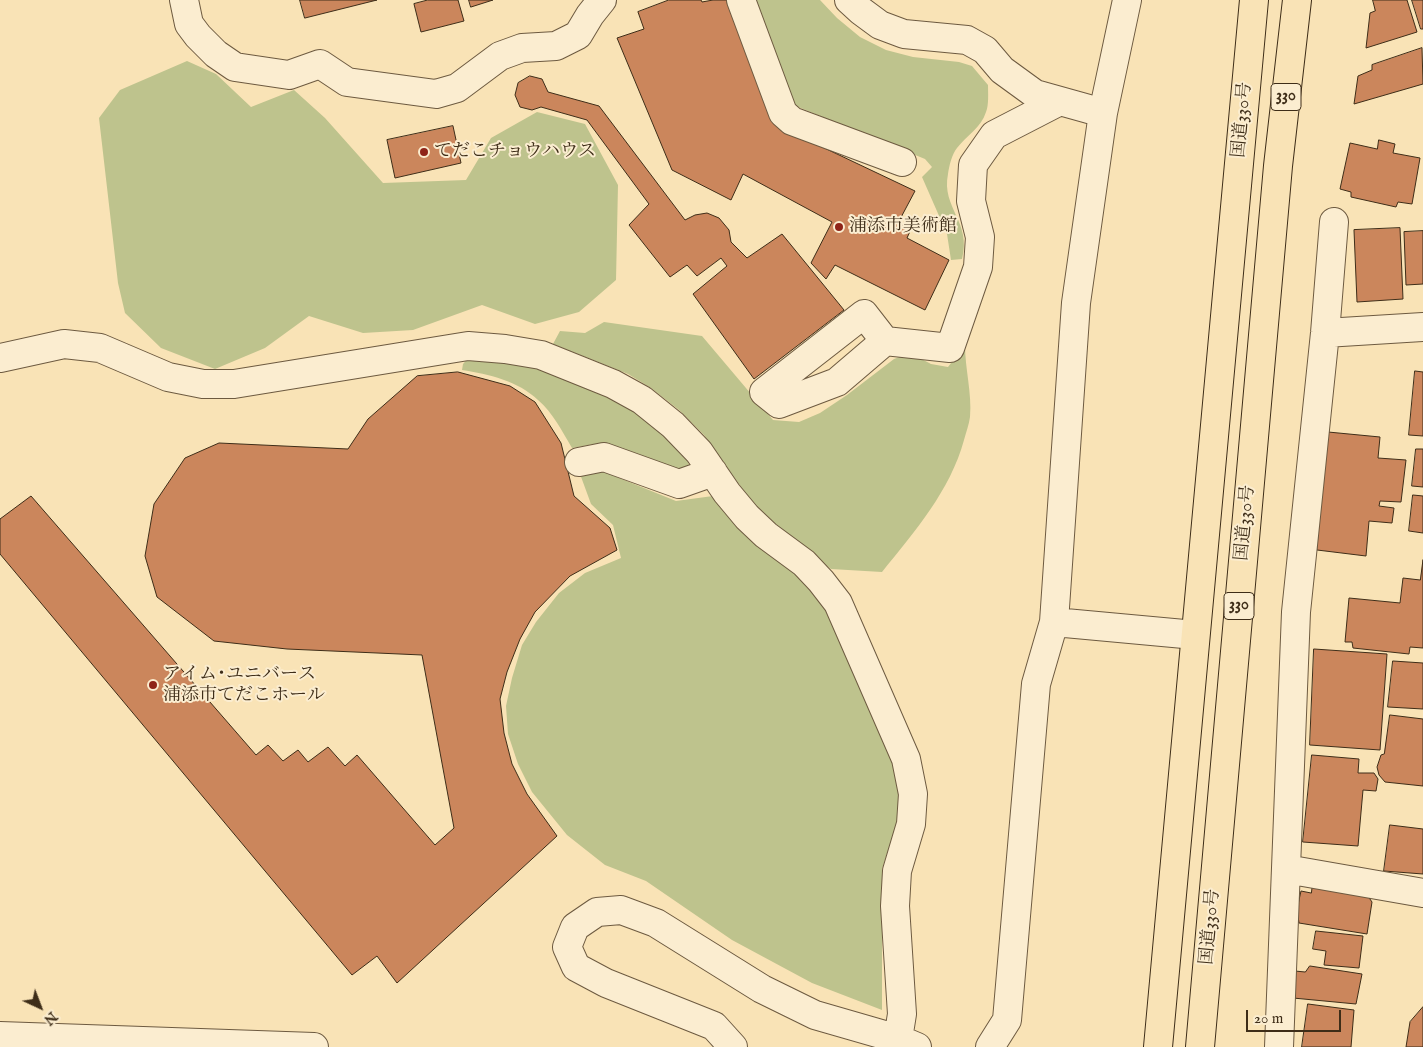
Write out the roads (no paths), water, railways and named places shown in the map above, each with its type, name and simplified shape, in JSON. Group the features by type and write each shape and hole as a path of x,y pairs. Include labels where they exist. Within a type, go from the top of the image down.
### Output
{"highway":[{"name":"国道330号","path":"1158,1047 1254,0"},
{"name":"国道330号","path":"1200,1047 1278,166 1297,0"},
{"path":"1294,29 1314,0"}],"street":[{"path":"184,0 189,24 193,30 216,54 235,66 289,75 320,64 346,82 436,94 457,88 500,56 522,48 556,46 578,35 602,0"},
{"path":"741,0 783,113 792,121 902,162"},
{"path":"849,0 880,25 904,34 967,40 985,50 1002,70 1035,94 1058,102 1103,112"},
{"path":"990,1047 1007,1020 1036,684 1054,622 1076,303 1103,112 1127,0"},
{"path":"885,341 950,348 978,267 980,237 971,201 973,165 994,135 1058,102"},
{"path":"1279,1047 1296,612 1325,333 1334,222"},
{"path":"1325,333 1423,327"},
{"path":"0,358 64,344 100,348 168,377 203,384 234,384 468,346 505,349 541,354 614,384 642,400 673,425 699,452 727,493 747,517 766,535 804,563 838,603 906,760 913,794 911,824 897,871 895,906 902,1014 907,1043 815,1015 762,989 656,923 621,910 597,912 575,927 567,947 576,967 606,983 714,1026 733,1047"},
{"path":"579,462 604,457 679,484 713,472"},
{"path":"1054,622 1195,635"},
{"path":"1286,869 1423,893"},
{"path":"0,1036 139,1044 314,1047"}],"place":[{"name":"てだこチョウハウス","path":"424,152"},
{"name":"浦添市美術館","path":"839,227"},
{"name":"アイム･ユニバース 浦添市てだこホール","path":"153,685"}]}
